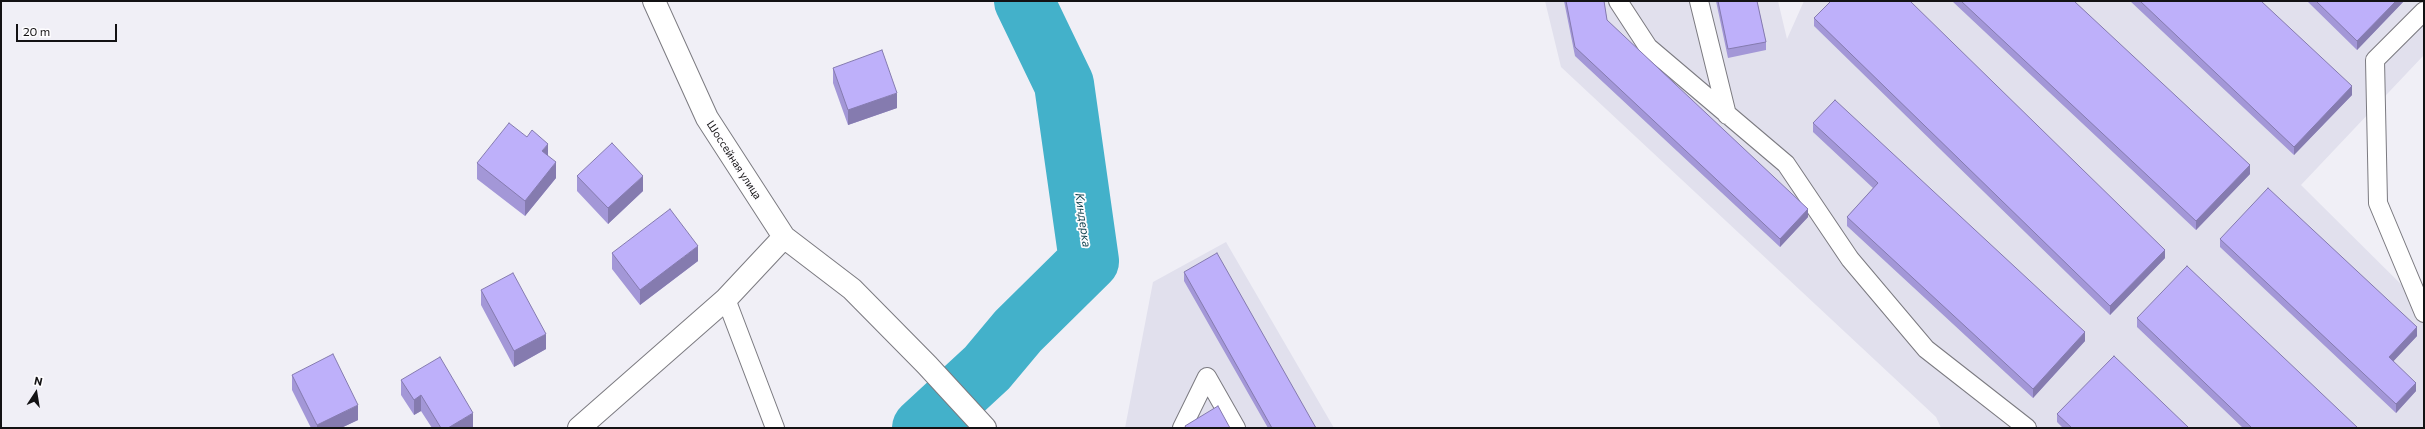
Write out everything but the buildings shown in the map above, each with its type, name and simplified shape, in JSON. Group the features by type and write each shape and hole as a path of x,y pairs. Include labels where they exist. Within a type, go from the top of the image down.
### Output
{"street":[{"name":"Шоссейная улица","path":"654,1 707,118 784,237 852,289 926,365 984,428"},
{"path":"579,428 726,299 784,237"}],"lane":[{"path":"1618,1 1648,46 1786,164 1850,259 1926,349 2027,428"},
{"path":"1699,1 1727,115"},
{"path":"2424,11 2375,60 2378,203 2424,313"},
{"path":"726,299 775,428"},
{"path":"1182,428 1207,377 1236,428"}],"shaded area":[{"path":"1545,1 1778,1 1787,39 1804,1 2424,1 2424,55 2301,185 2424,307 2424,428 1941,428 1936,417 1561,67"},
{"path":"1226,242 1334,428 1125,428 1153,282"}],"waterway":[{"name":"Киндерка","path":"922,428 987,368 1018,331 1089,261 1064,84 1024,1"}]}
